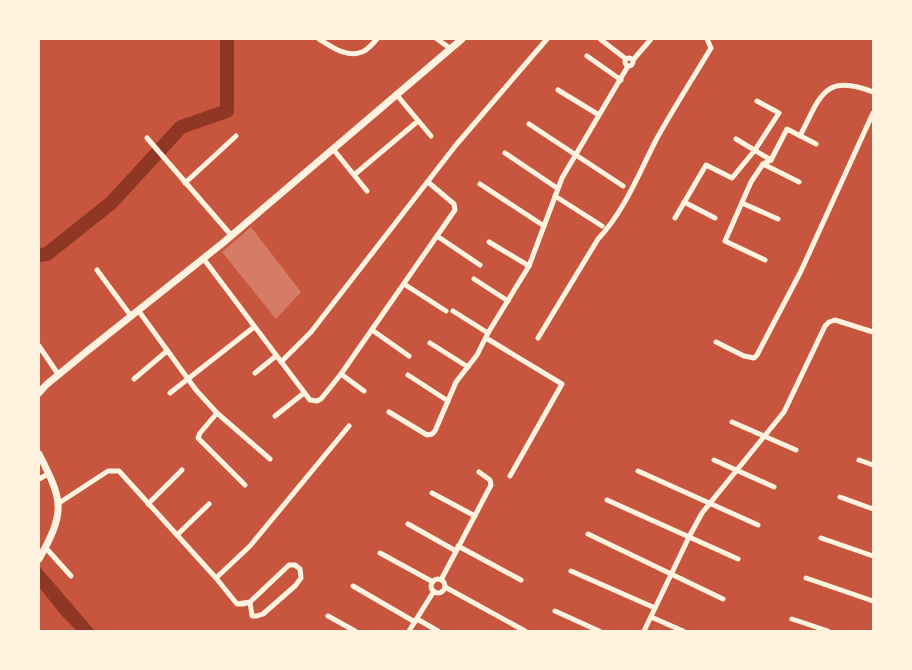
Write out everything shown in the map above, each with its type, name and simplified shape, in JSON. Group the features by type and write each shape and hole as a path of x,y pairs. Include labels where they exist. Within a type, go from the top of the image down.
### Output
{"main road":[{"path":"39,393 58,374 231,235 462,39"},
{"path":"39,454 56,490 59,503 58,518 42,552"}],"street":[{"path":"319,39 340,52 348,53 363,52 377,39"},
{"path":"437,39 451,50"},
{"path":"281,362 310,332 456,145 547,39"},
{"path":"600,39 626,59 630,57 633,60"},
{"path":"389,412 430,435 435,431 456,382 477,355 529,266 557,188 575,154 628,66 632,64 633,60 651,39"},
{"path":"538,338 598,239 620,207 656,140 711,48 707,39"},
{"path":"587,56 621,80"},
{"path":"626,59 625,63 628,66"},
{"path":"800,136 822,94 828,88 842,84 860,87 873,92"},
{"path":"558,90 598,115"},
{"path":"396,94 431,136"},
{"path":"675,218 706,165 732,178 755,150 779,113 757,101"},
{"path":"716,342 744,356 754,358 758,355 801,271 873,113"},
{"path":"354,175 418,121"},
{"path":"529,124 623,186"},
{"path":"765,260 725,241 751,182 763,164 770,160 787,129 816,144"},
{"path":"185,183 236,136"},
{"path":"147,138 231,235"},
{"path":"736,139 770,160"},
{"path":"333,149 367,191"},
{"path":"505,153 557,188"},
{"path":"763,164 799,182"},
{"path":"203,258 310,400 317,402 322,399 341,374 455,207 454,204 428,182"},
{"path":"480,184 544,226"},
{"path":"555,196 602,226"},
{"path":"684,202 715,218"},
{"path":"742,203 778,219"},
{"path":"437,236 480,265"},
{"path":"489,242 529,266"},
{"path":"97,270 131,316"},
{"path":"474,279 508,301"},
{"path":"404,284 446,312"},
{"path":"138,310 188,380 217,413 270,459"},
{"path":"453,311 487,336 562,384 510,476"},
{"path":"644,631 689,537 709,503 784,412 825,326 829,322 840,321 873,332"},
{"path":"170,393 254,327"},
{"path":"372,330 409,356"},
{"path":"430,343 468,367"},
{"path":"39,346 58,374"},
{"path":"134,378 167,351"},
{"path":"255,373 276,356"},
{"path":"341,374 364,392"},
{"path":"408,375 448,401"},
{"path":"275,416 304,392"},
{"path":"217,413 198,438 245,485"},
{"path":"732,422 796,450"},
{"path":"216,578 256,540 349,426"},
{"path":"714,460 774,487"},
{"path":"859,460 873,465"},
{"path":"59,503 108,471 116,470 121,473 177,534 237,604 250,602 289,565 295,565 300,569 301,578 295,586 263,614 252,616 250,602"},
{"path":"148,504 182,470"},
{"path":"638,471 758,525"},
{"path":"441,580 491,485 490,480 479,472"},
{"path":"39,479 48,474"},
{"path":"432,493 474,516"},
{"path":"840,497 873,509"},
{"path":"607,500 738,559"},
{"path":"177,534 209,504"},
{"path":"408,524 521,580"},
{"path":"588,534 723,599"},
{"path":"821,538 873,556"},
{"path":"42,552 71,576"},
{"path":"380,553 432,582"},
{"path":"570,571 655,608"},
{"path":"806,578 873,601"},
{"path":"432,582 436,579 441,580 445,584 445,588 525,631"},
{"path":"432,582 431,585 434,591"},
{"path":"353,586 438,631"},
{"path":"434,591 440,592 445,588"},
{"path":"409,631 434,591"},
{"path":"555,611 599,631"},
{"path":"328,616 355,631"},
{"path":"651,617 683,631"},
{"path":"792,618 828,631"}],"shaded area":[{"path":"39,566 95,631 77,631 62,616 39,587"}],"building":[{"path":"251,227 301,292 276,319 222,252"}],"waterway":[{"path":"39,255 47,254 111,203 181,127 227,111 227,39"}]}
